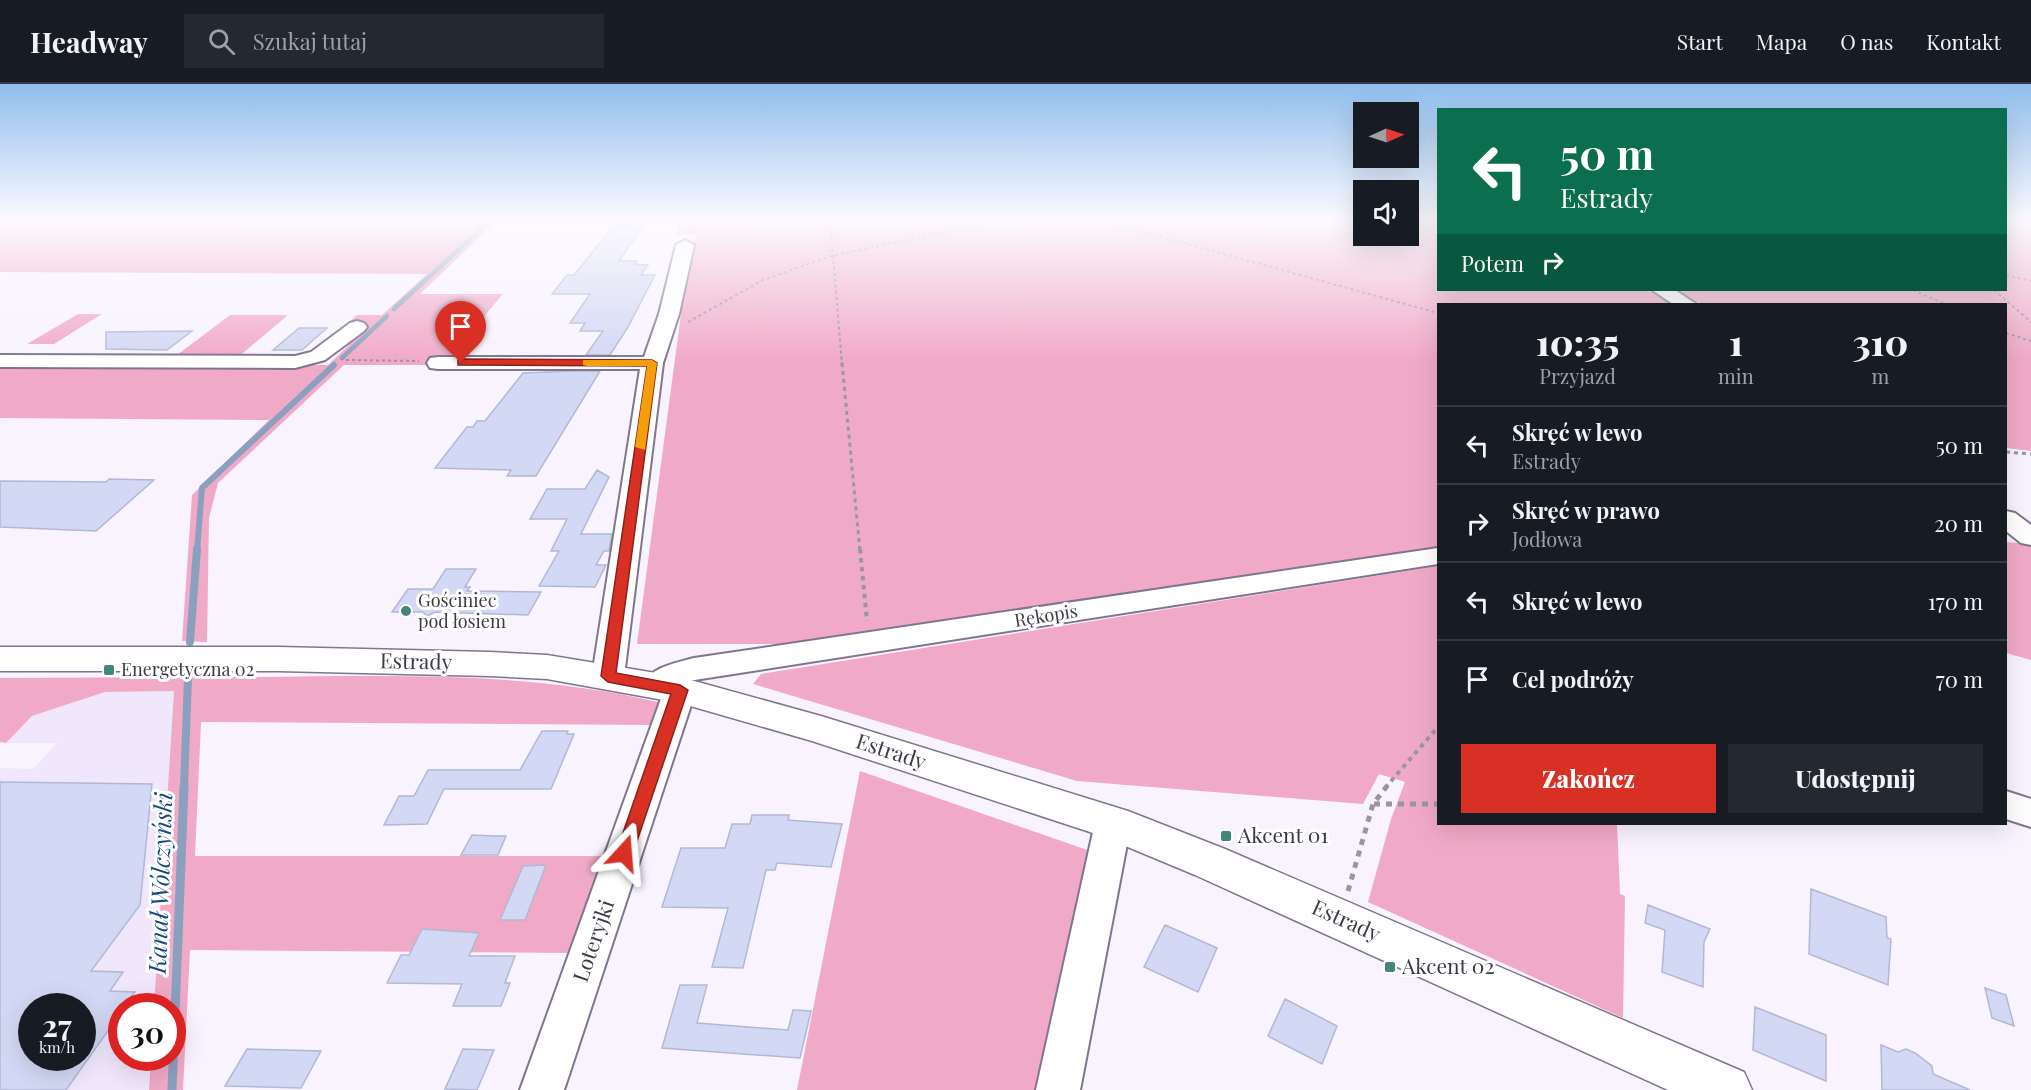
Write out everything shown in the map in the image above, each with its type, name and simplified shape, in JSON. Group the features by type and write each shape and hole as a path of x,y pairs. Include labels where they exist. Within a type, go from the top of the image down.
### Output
{"main road":[{"name":"Estrady","path":"0,659 266,659 490,664 547,667 669,688 821,730 1113,823 1263,885 1726,1090"}],"street":[{"path":"608,676 652,363 675,294 678,266"},
{"path":"1664,291 1684,303"},
{"path":"0,361 295,362 321,354 357,327"},
{"path":"438,363 652,363"},
{"name":"Rękopis","path":"669,688 671,675 694,669 1437,556"},
{"name":"Loteryjki","path":"542,1090 669,688"},
{"path":"2007,805 2031,813"},
{"path":"1058,1090 1113,823"}],"path":[{"path":"662,334 715,308 763,280 803,266"},
{"path":"832,266 869,643"},
{"path":"1267,266 1437,313"},
{"path":"2007,275 2031,281"},
{"path":"1915,291 1943,303"},
{"path":"1995,291 2031,322"},
{"path":"2007,333 2031,341"},
{"path":"309,359 438,363"},
{"path":"2007,452 2031,454"},
{"path":"1345,898 1373,804 1403,765 1437,728"},
{"path":"1373,804 1437,804"}],"shaded area":[{"path":"0,266 450,266 420,294 503,294 443,365 344,365 218,483 209,518 207,642 182,641 192,495 269,420 0,418 0,363 328,365 349,345 344,344 365,324 348,323 357,315 382,315 427,274 0,272"},
{"path":"685,266 1437,266 1437,291 1649,291 1669,303 1437,303 1437,548 809,644 637,644 682,306"},
{"path":"2007,266 2031,266 2031,451 2007,448 2007,303 1699,303 1679,291 2007,291"},
{"path":"78,314 102,314 54,344 27,344"},
{"path":"230,315 288,315 237,358 173,358"},
{"path":"2007,542 2031,544 2031,660 2007,653"},
{"path":"1437,566 1437,825 1617,825 1620,894 1625,896 1623,1018 1368,902 1391,819 1405,782 1379,774 1363,804 1077,781 753,684 761,674"},
{"path":"376,676 490,679 546,683 658,702 652,725 201,722 195,856 608,856 573,953 190,950 186,1030 186,993 155,993 174,691 105,692 32,716 6,743 0,742 0,678"},
{"path":"174,691 155,993 108,993 108,1071 150,1071 149,1090 0,1090 0,768 33,769 57,743 6,743 32,716 105,692"},
{"path":"860,771 1096,853 1047,1090 797,1090"},
{"path":"150,1071 184,1071 183,1090 149,1090"}],"building":[{"path":"581,266 647,266 641,275 655,275 628,327 610,355 586,355 603,331 580,331 585,323 570,323 590,294 552,294 567,275 574,275"},
{"path":"299,328 327,328 302,350 273,350"},
{"path":"192,331 167,350 106,349 106,332"},
{"path":"600,371 536,476 507,476 511,470 435,468 467,427 473,427 477,421 485,421 523,373"},
{"path":"597,470 609,477 581,534 612,534 609,551 604,551 596,565 606,565 595,587 539,586 559,551 551,551 567,519 530,519 547,489 585,489"},
{"path":"109,479 154,480 96,531 0,527 0,481 106,482"},
{"path":"446,569 476,569 465,587 470,587 467,591 541,592 528,615 435,612 427,616 423,612 392,612 408,589 433,589"},
{"path":"542,731 568,731 567,734 574,734 551,789 444,789 427,824 384,825 399,796 414,796 428,770 520,770"},
{"path":"0,782 152,784 140,905 91,971 123,972 110,991 135,992 108,993 108,1031 96,1048 96,993 18,993 18,1071 79,1071 66,1090 0,1090"},
{"path":"752,815 789,815 788,820 842,824 831,867 777,863 775,870 766,870 743,968 712,967 728,908 662,907 681,848 725,848 732,824 750,824"},
{"path":"472,835 506,836 498,855 461,855"},
{"path":"546,865 525,920 500,920 523,866"},
{"path":"1811,889 1886,917 1887,938 1891,939 1888,985 1809,954"},
{"path":"1648,905 1710,929 1704,942 1703,987 1662,972 1665,930 1645,923"},
{"path":"1165,925 1217,948 1198,992 1144,967"},
{"path":"422,929 479,933 469,956 515,956 505,983 510,983 501,1006 453,1006 462,984 387,983 401,955 409,955"},
{"path":"680,985 707,985 697,1023 788,1030 793,1010 811,1011 800,1058 662,1048"},
{"path":"1985,988 2006,995 2014,1026 1992,1018"},
{"path":"1285,999 1337,1026 1322,1064 1268,1036"},
{"path":"1755,1007 1826,1035 1826,1081 1753,1050"},
{"path":"1881,1045 1898,1052 1906,1049 1915,1053 1932,1066 1933,1074 1970,1090 1882,1090"},
{"path":"247,1049 321,1051 301,1088 225,1086"},
{"path":"463,1049 494,1050 477,1090 445,1089"}],"waterway":[{"name":"Kanał Wólczyński","path":"394,309 441,266"},
{"name":"Kanał Wólczyński","path":"342,358 387,316"},
{"name":"Kanał Wólczyński","path":"197,551 202,488 334,365"},
{"name":"Kanał Wólczyński","path":"190,642 197,549"},
{"name":"Kanał Wólczyński","path":"184,788 188,677"},
{"name":"Kanał Wólczyński","path":"172,1090 184,786"}],"slow traffic":[{"path":"587,363 652,363 640,447"}],"place":[{"name":"Gościniec pod łosiem","path":"406,611"},
{"name":"Energetyczna 02","path":"109,670"},
{"name":"Akcent 01","path":"1226,836"},
{"name":"Akcent 02","path":"1390,967"}],"route":[{"path":"461,363 652,363 608,676 680,690 624,853"}]}
